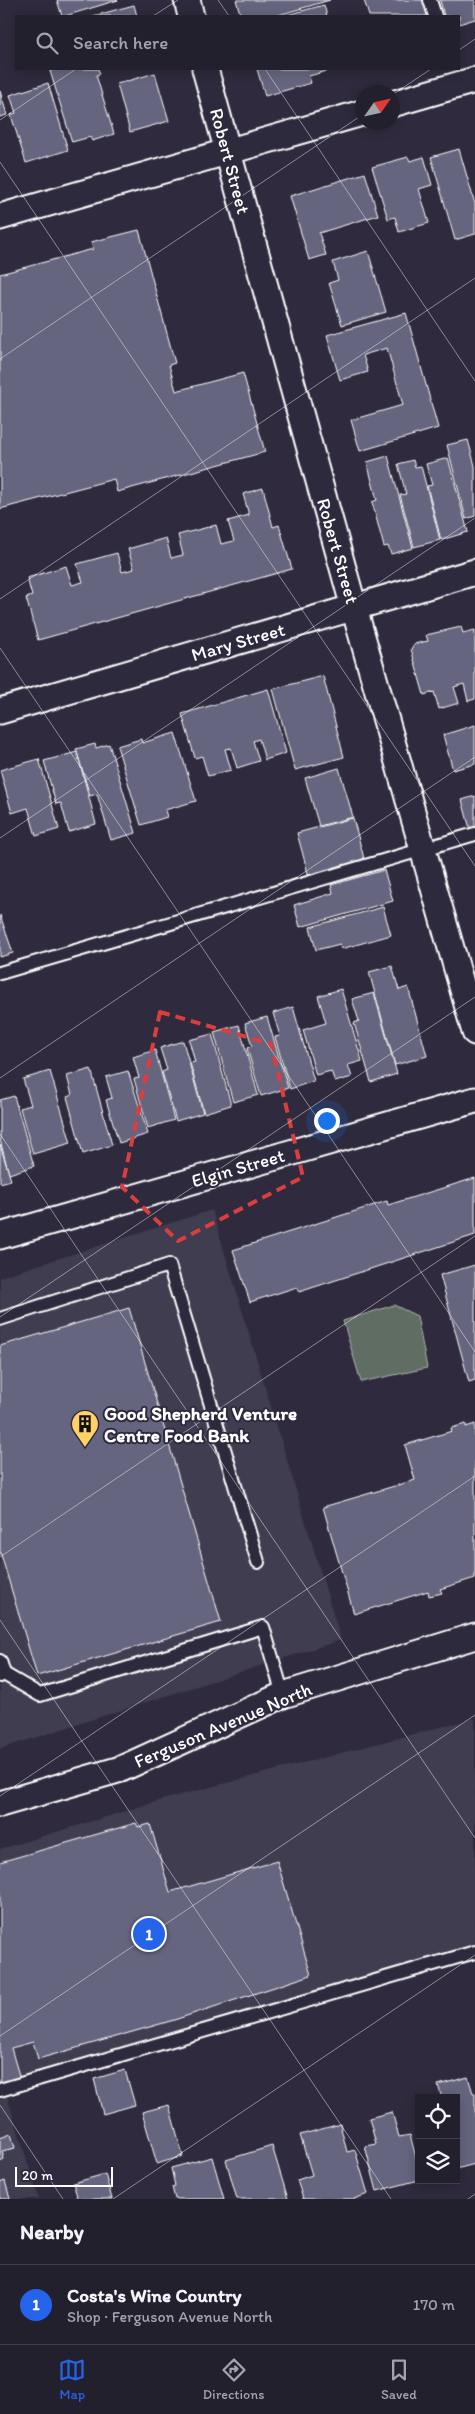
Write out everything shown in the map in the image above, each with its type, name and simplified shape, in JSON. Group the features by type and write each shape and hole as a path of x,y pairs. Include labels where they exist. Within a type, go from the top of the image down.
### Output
{"street":[{"path":"187,0 191,15"},
{"name":"Robert Street","path":"205,70 354,608 475,1032"},
{"path":"400,101 461,78"},
{"path":"0,217 355,115"},
{"name":"Mary Street","path":"0,711 475,572"},
{"name":"Elgin Street","path":"0,1236 475,1100"},
{"name":"Ferguson Avenue North","path":"0,1804 121,1769 283,1695 475,1636"}],"lane":[{"path":"430,0 436,15"},
{"path":"0,973 475,834"},
{"path":"0,1319 169,1265 258,1562"},
{"path":"0,1661 2,1675 40,1695 263,1627 283,1695"},
{"path":"0,2090 475,1952"}],"highlighted area":[{"path":"160,1012 271,1044 303,1177 178,1241 122,1187"}],"shaded area":[{"path":"212,1210 341,1640 0,1749 0,1277"},
{"path":"475,1718 475,1943 7,2096 39,2199 0,2199 0,1849 165,1799"}],"green space":[{"path":"394,1305 417,1316 427,1368 361,1382 343,1321"}],"building":[{"path":"57,0 118,0 68,15 62,15"},
{"path":"236,0 330,0 278,15 241,15"},
{"path":"364,0 424,0 429,15 369,15"},
{"path":"440,0 475,0 475,19 460,24 460,15 444,15"},
{"path":"134,5 137,15 97,15"},
{"path":"324,5 327,15 287,15"},
{"path":"98,70 100,74 96,75 114,134 92,141 90,137 72,142 50,71"},
{"path":"257,70 330,70 309,76 311,83 265,96"},
{"path":"155,73 169,121 130,132 117,84"},
{"path":"48,83 68,150 26,163 11,115 16,113 10,95"},
{"path":"0,91 7,115 0,117"},
{"path":"459,149 475,204 475,234 455,240 431,157"},
{"path":"408,157 410,161 424,157 432,185 419,189 429,223 399,232 395,217 388,219 372,167"},
{"path":"365,173 378,215 319,233 326,255 309,260 290,196"},
{"path":"139,230 175,363 169,365 176,391 243,373 265,452 117,492 114,479 0,509 0,274 93,249 91,242"},
{"path":"368,251 386,312 342,325 329,283 338,280 333,262"},
{"path":"406,313 438,428 360,451 351,420 403,405 387,348 363,355 368,372 340,380 327,335"},
{"path":"468,440 475,466 475,516 466,519 447,445"},
{"path":"388,456 413,548 391,554 388,546 384,547 372,502 377,500 367,462"},
{"path":"448,458 468,532 441,540 427,486 432,485 426,464"},
{"path":"413,460 415,467 421,466 440,540 414,547 400,495 406,494 398,464"},
{"path":"263,488 273,527 279,525 292,569 38,640 26,598 32,596 27,578 66,566 72,585 83,582 77,564 117,553 122,572 134,569 128,549 166,538 171,558 183,555 178,535 216,525 221,544 234,541 228,521 249,515 243,494"},
{"path":"461,627 463,633 475,630 475,699 468,701 464,684 454,687 459,703 439,709 434,692 424,695 411,649 414,644 428,641 426,635"},
{"path":"323,676 344,757 295,770 273,689"},
{"path":"268,689 286,753 265,760 259,739 253,741 259,761 237,768 231,748 225,749 231,770 208,776 202,756 195,758 182,714"},
{"path":"475,725 475,764 453,770 443,735"},
{"path":"175,733 196,801 165,810 167,817 141,825 117,746 141,739 142,743"},
{"path":"95,744 96,748 109,744 136,833 111,840 97,794 90,796 76,749"},
{"path":"77,752 96,824 69,832 61,803 56,804 44,761"},
{"path":"39,759 59,829 36,836 28,808 12,813 0,770"},
{"path":"339,768 353,817 319,826 305,778"},
{"path":"475,796 475,828 470,829 462,800"},
{"path":"353,818 365,862 309,877 297,833"},
{"path":"384,870 393,901 300,927 294,905 333,893 331,885"},
{"path":"383,907 391,935 341,949 340,944 316,950 310,927"},
{"path":"0,915 13,953 0,957"},
{"path":"392,966 399,990 408,987 427,1056 395,1065 369,972"},
{"path":"341,989 362,1061 348,1065 352,1077 335,1082 331,1071 316,1075 303,1030 326,1023 318,996"},
{"path":"374,993 397,1074 371,1082 354,1023 359,1021 352,999"},
{"path":"293,1007 314,1081 290,1089 275,1037 280,1036 273,1013"},
{"path":"267,1017 288,1088 261,1096 247,1048 252,1046 245,1023"},
{"path":"239,1025 258,1095 233,1102 214,1032"},
{"path":"212,1034 231,1105 204,1113 190,1063 195,1062 189,1040"},
{"path":"183,1041 203,1113 176,1121 162,1072 167,1070 160,1048"},
{"path":"155,1050 174,1120 148,1128 134,1079 139,1078 133,1057"},
{"path":"91,1069 112,1145 83,1154 67,1097 72,1095 67,1076"},
{"path":"50,1071 71,1143 33,1154 20,1108 31,1105 23,1079"},
{"path":"128,1071 148,1134 119,1143 106,1100 112,1098 106,1077"},
{"path":"14,1096 34,1166 9,1174 0,1140 0,1100"},
{"path":"0,1145 11,1180 0,1183"},
{"path":"475,1178 475,1235 299,1292 297,1287 250,1302 233,1250 387,1201 388,1205"},
{"path":"475,1265 475,1380 469,1382 440,1275"},
{"name":"Good Shepherd Venture Centre Food Bank","path":"129,1308 221,1622 37,1676 0,1551 0,1346"},
{"path":"466,1424 466,1427 475,1424 475,1578 440,1589 442,1593 429,1596 428,1591 354,1614 323,1507 415,1480 405,1445 452,1431 451,1428"},
{"path":"136,1823 138,1827 150,1824 170,1892 277,1861 311,1975 174,2020 38,2059 33,2042 11,2048 20,2079 0,2085 0,1862"},
{"path":"125,2070 135,2105 103,2114 94,2079"},
{"path":"468,2077 473,2093 475,2093 475,2164 460,2168 460,2094 441,2094 438,2085"},
{"path":"169,2105 183,2156 157,2164 142,2112"},
{"path":"392,2112 399,2137 410,2135 415,2154 415,2181 377,2191 365,2146 376,2144 369,2118"},
{"path":"340,2124 347,2152 355,2150 368,2194 354,2199 303,2199 297,2180 312,2175 300,2135"},
{"path":"11,2134 15,2148 2,2151 4,2159 0,2161 0,2138"},
{"path":"272,2146 288,2199 237,2199 226,2160"},
{"path":"212,2157 224,2199 175,2199 172,2187 175,2186 171,2168"},
{"path":"105,2174 112,2199 78,2199 73,2183"},
{"path":"5,2181 10,2199 0,2199 0,2183"}],"place":[{"name":"Good Shepherd Venture Centre Food Bank","path":"85,1448"},
{"name":"Costa's Wine Country","path":"149,1934"}]}
